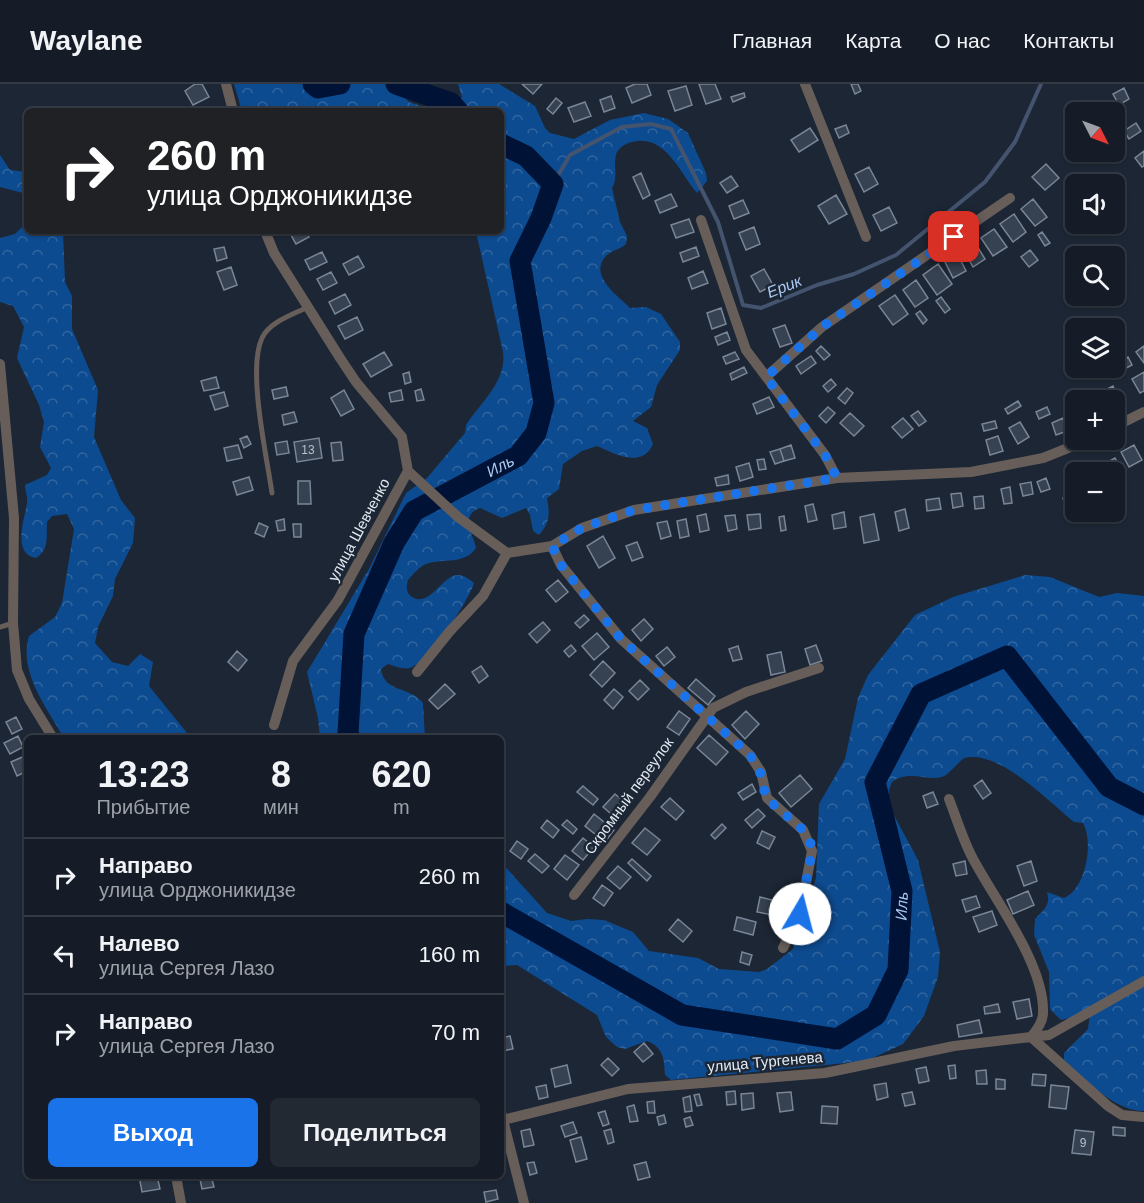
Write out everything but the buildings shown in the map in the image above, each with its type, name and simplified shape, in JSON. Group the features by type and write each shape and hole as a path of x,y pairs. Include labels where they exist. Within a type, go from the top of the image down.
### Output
{"street":[{"path":"226,84 232,108"},
{"path":"805,84 866,237"},
{"path":"766,377 822,327 1010,198"},
{"path":"701,220 746,350 825,455 837,478"},
{"name":"улица Шевченко","path":"266,234 274,253 356,382 402,437 408,471 338,600 293,661 274,725"},
{"path":"0,372 14,518 13,623 17,670 28,699 51,735"},
{"path":"1125,422 1144,412"},
{"path":"408,471 458,517 507,553 552,546 582,528 634,510 837,478 971,472 1043,458 1065,449"},
{"path":"552,546 561,565 621,639 750,755 760,772 766,798 803,830 810,841 812,851 800,914 783,948"},
{"path":"417,672 450,631 483,596 507,553"},
{"name":"Скромный переулок","path":"574,895 650,797 706,714 713,708 746,692 819,668"},
{"path":"949,799 970,852 995,900 1017,930 1032,968 1041,995 1043,1014 1031,1037 1108,1106 1122,1115 1144,1117"},
{"name":"улица Тургенева","path":"504,1116 628,1089 825,1073 954,1046 1049,1035 1144,981"},
{"path":"504,1124 524,1203"},
{"path":"177,1179 181,1203"}],"lane":[{"path":"272,494 259,405 257,358 262,336 286,318 308,307"},
{"path":"0,627 13,623"}],"green space":[{"path":"234,84 398,84 398,91 409,102 427,108 241,108"},
{"path":"458,84 499,84 535,106 545,128 550,133 574,139 610,120 644,113 668,119 688,133 706,173 707,181 697,193 671,157 654,143 632,142 623,145 617,152 612,188 620,222 627,236 626,244 605,257 600,271 607,285 630,308 646,307 661,314 680,342 680,350 657,385 651,407 633,421 647,428 653,444 648,452 635,458 597,446 582,451 563,464 559,489 547,498 548,518 539,535 533,531 526,508 502,518 480,508 474,511 469,520 476,548 471,553 460,559 426,564 408,580 408,592 412,597 418,599 429,596 456,575 474,583 471,592 446,630 417,664 407,668 388,664 381,669 387,682 423,703 425,735 320,735 307,672 369,569 406,493 427,478 465,433 466,425 492,391 501,372 503,352 475,234 504,234 504,108 451,108 462,97"},
{"path":"0,155 10,170 24,172 24,193 0,187"},
{"path":"24,225 24,234 63,234 65,282 72,296 72,329 98,390 94,437 121,500 135,518 133,543 115,579 113,596 98,627 95,643 112,662 128,666 140,654 153,662 149,686 189,735 62,735 31,676 27,662 29,636 55,617 62,603 74,529 67,514 52,516 47,522 43,551 36,558 24,550 21,536 27,502 25,485 47,475 51,468 40,447 44,422 39,405 17,358 24,327 13,306 0,302 0,238 15,234"},
{"path":"1025,575 1050,577 1099,597 1117,593 1144,596 1144,1111 1133,1110 1111,1100 1064,1060 1064,1053 1088,1029 1090,1013 1061,1020 1050,1009 1049,972 1034,935 1035,919 1047,904 1047,892 1064,898 1072,893 1083,875 1088,841 1083,823 1074,822 1037,790 1007,769 978,757 964,758 946,775 940,777 906,776 899,778 892,782 889,790 889,806 918,860 940,952 938,977 924,1016 903,1044 866,1061 671,1080 665,1075 660,1051 653,1044 647,1041 625,1049 617,1047 606,1037 597,1015 517,965 504,966 504,865 547,913 571,921 604,920 633,932 649,951 698,958 719,969 759,972 767,969 793,949 816,878 819,804 845,759 858,698 868,675 915,615 953,597"}],"waterway":[{"name":"Иль","path":"313,84 318,88 340,84"},
{"name":"Иль","path":"396,84 451,103 455,108"},
{"name":"Ерик","path":"553,184 570,155 622,127 651,124 671,129 718,222 743,305 761,308 817,285 854,274 896,255 985,182 1015,142 1041,84"},
{"name":"Иль","path":"349,735 354,634 394,543 414,511 518,456 536,433 544,403 520,261 541,218 553,184 526,156 504,145"},
{"name":"Иль","path":"504,914 682,1015 837,1039 876,1015 898,970 902,891 875,782 921,694 1007,656 1109,787 1144,805"}],"route":[{"path":"800,914 812,851 810,841 803,830 766,798 760,772 750,755 621,639 561,565 552,546 582,528 634,510 837,478 825,455 766,377 822,327 954,237"}]}
